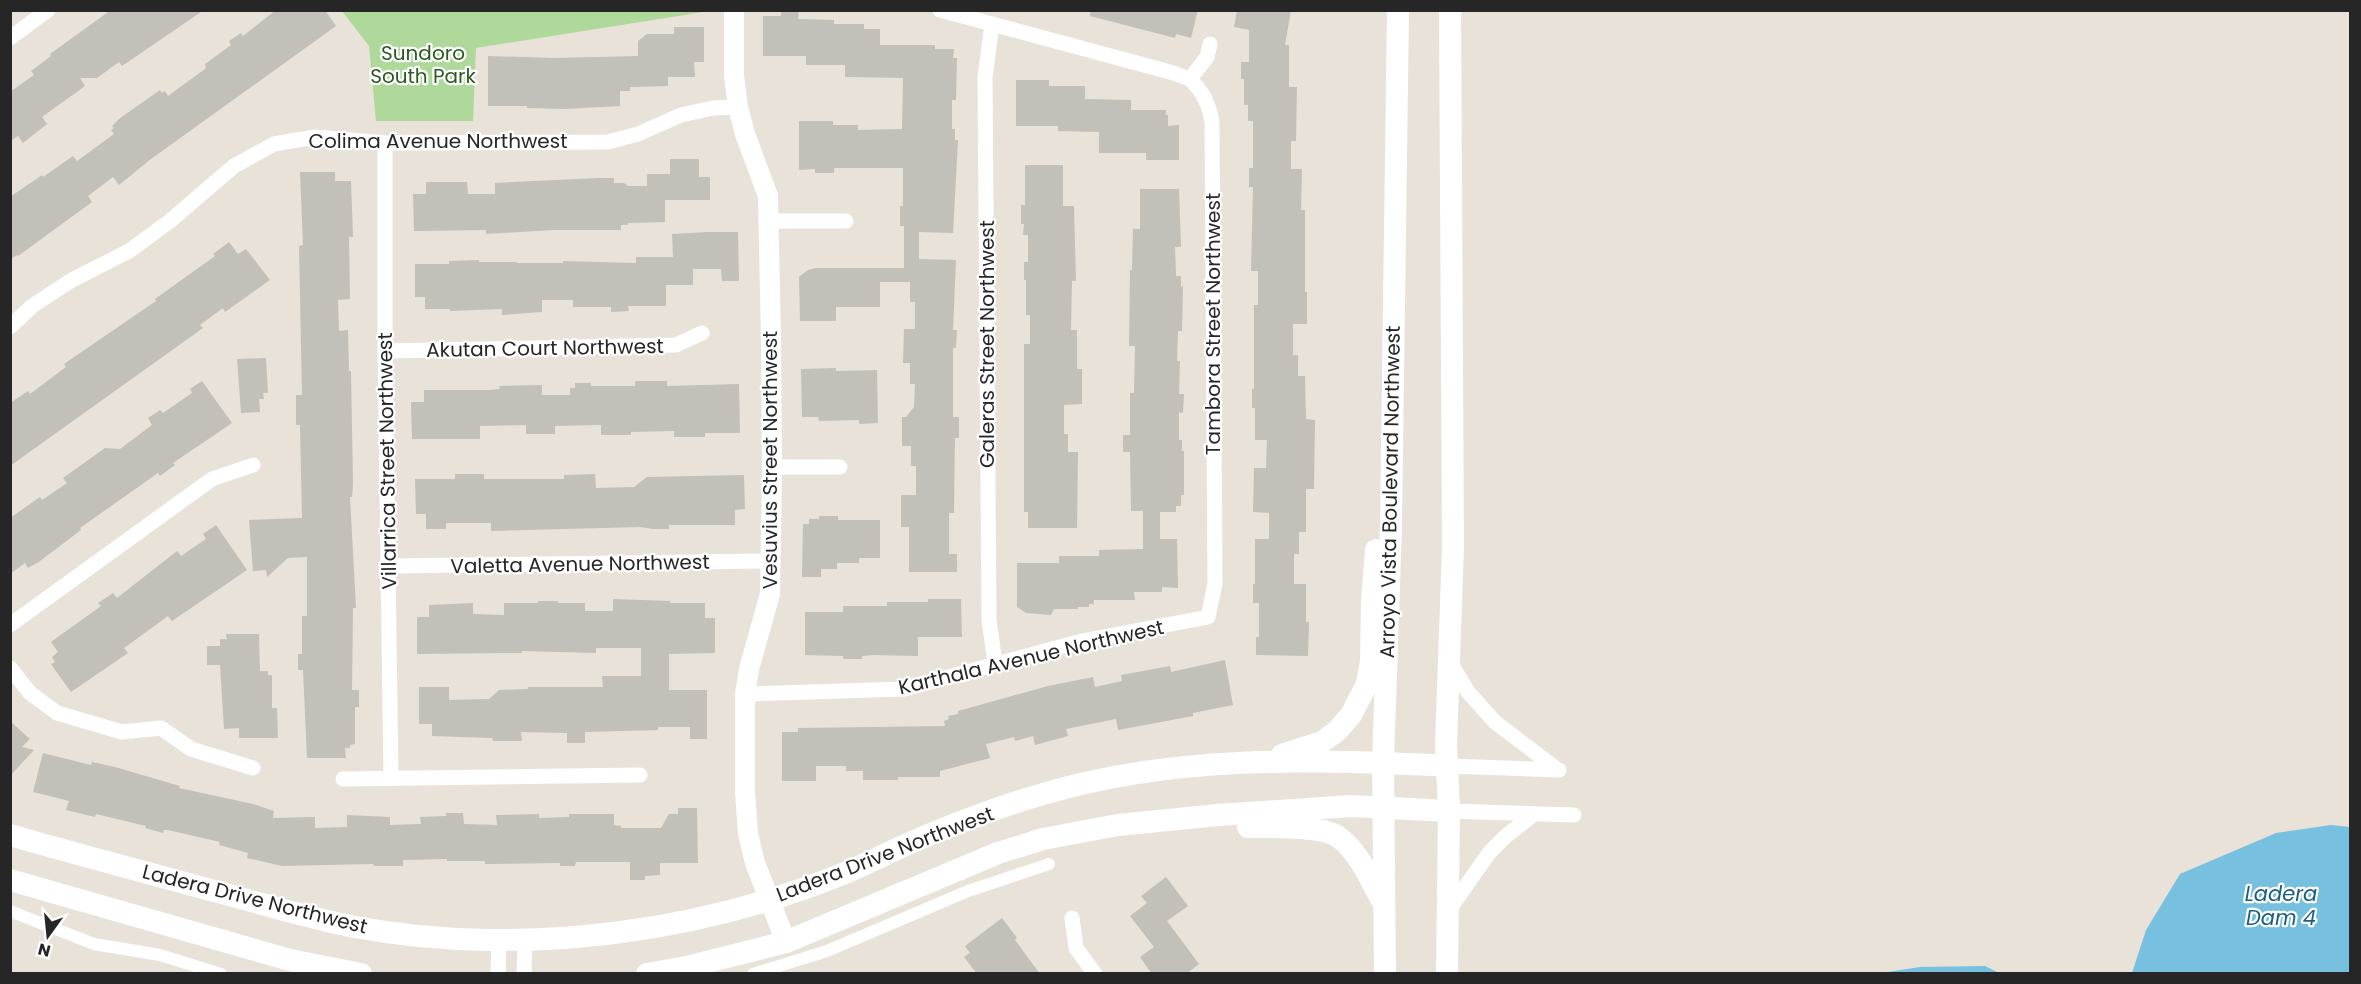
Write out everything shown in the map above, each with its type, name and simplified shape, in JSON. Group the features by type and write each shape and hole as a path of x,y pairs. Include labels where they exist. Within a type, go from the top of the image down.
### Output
{"main road":[{"name":"Arroyo Vista Boulevard Northwest","path":"1385,974 1383,762 1399,92 1398,10"},
{"path":"1447,974 1449,811 1446,744 1452,547 1450,10"},
{"path":"1259,761 1322,742 1337,731 1351,716 1367,684 1371,661 1375,552 1390,525"},
{"name":"Ladera Drive Northwest","path":"10,835 277,908 356,927 440,937 525,939 620,932 698,919 768,900 849,871 929,834 1042,794 1131,774 1177,767 1259,761 1383,762 1448,766"},
{"name":"Ladera Drive Northwest","path":"647,974 687,967 786,942 998,853 1043,838 1118,825 1185,818 1352,806 1449,811"},
{"path":"1185,818 1215,826 1300,827 1336,835 1360,860 1385,906"},
{"path":"10,880 290,960 361,974"}],"street":[{"path":"10,38 48,10"},
{"name":"Vesuvius Street Northwest","path":"734,10 734,76 738,106 745,134 768,196 769,220 772,467 770,594 749,669 745,694 744,745 748,834 768,900 786,942"},
{"path":"940,10 1190,79 1207,57 1210,44"},
{"name":"Galeras Street Northwest","path":"992,24 985,77 989,620 995,663"},
{"name":"Tambora Street Northwest","path":"1190,79 1202,91 1209,105 1212,122 1215,584 1208,617"},
{"name":"Colima Avenue Northwest","path":"10,327 32,306 72,280 129,251 170,222 234,166 274,144 315,137 385,143 608,142 638,134 681,115 712,108 738,106"},
{"name":"Villarrica Street Northwest","path":"385,143 385,351 391,778"},
{"path":"769,220 846,221"},
{"name":"Akutan Court Northwest","path":"385,351 676,345 702,333"},
{"path":"10,625 212,479 253,465"},
{"path":"772,467 840,467"},
{"name":"Valetta Avenue Northwest","path":"389,566 771,561"},
{"name":"Karthala Avenue Northwest","path":"745,694 904,689 1082,641 1208,617"},
{"path":"1448,766 1562,770 1495,722 1468,692 1449,659"},
{"path":"10,668 30,693 57,713 122,732 161,728 191,749 253,768"},
{"path":"343,779 640,775"},
{"path":"1449,811 1574,816"},
{"path":"1448,912 1482,861 1506,836 1534,814"},
{"path":"753,974 827,951 968,891 1049,864"},
{"path":"10,911 94,944 160,955 221,974"},
{"path":"1072,918 1076,948 1095,974"},
{"path":"498,974 499,938"},
{"path":"524,974 525,939"}],"green space":[{"name":"Sundoro South Park","path":"716,10 476,48 473,121 376,121 369,46 342,11"}],"water":[{"name":"Ladera Dam 4","path":"2331,825 2350,827 2350,973 2132,973 2146,930 2180,874 2276,833"},
{"path":"1985,966 1999,973 1881,973 1920,967"}],"building":[{"path":"111,10 204,10 122,66 119,62 97,78 80,78 85,86 42,117 47,124 23,143 18,136 10,141 10,92 34,75 31,71 51,56 50,54"},
{"path":"276,10 325,10 336,26 151,159 119,185 113,177 88,196 92,202 10,260 10,197 73,156 77,161 114,134 111,130 114,128 112,126 119,119 160,90 162,93 165,91 168,96 205,69 205,64 231,45 229,41 241,33 243,36"},
{"path":"781,10 799,10 798,19 834,20 834,24 864,24 864,29 880,29 880,45 935,45 935,49 954,49 953,58 957,58 956,100 952,100 952,129 955,129 955,140 958,140 953,233 919,232 919,259 956,260 953,330 957,330 956,348 953,348 953,417 959,417 959,438 955,438 954,513 949,513 949,554 957,554 957,572 909,572 909,527 901,527 901,495 916,495 916,466 911,466 911,446 902,446 902,417 906,417 914,407 915,384 910,384 910,363 903,363 904,329 915,329 915,302 910,302 910,282 880,282 880,307 836,307 836,321 800,321 799,277 808,270 816,268 904,268 904,226 900,226 900,206 903,206 903,168 834,168 834,173 815,173 815,169 799,170 799,121 833,121 833,125 858,125 858,130 902,129 903,78 845,77 845,65 806,65 806,56 763,56 763,16 781,16"},
{"path":"1091,10 1198,10 1191,38 1176,34 1175,38 1090,16"},
{"path":"1237,10 1291,10 1285,45 1289,45 1289,87 1297,87 1296,141 1291,141 1291,169 1302,169 1301,210 1305,210 1305,292 1307,292 1307,324 1293,324 1293,355 1298,355 1298,376 1305,376 1306,419 1315,420 1314,489 1306,489 1306,532 1299,532 1299,554 1294,554 1294,584 1306,584 1306,622 1309,622 1308,656 1256,655 1256,637 1259,637 1259,603 1253,603 1255,539 1269,539 1269,513 1253,512 1254,468 1266,468 1267,440 1255,440 1255,408 1252,408 1254,305 1258,305 1258,271 1251,271 1253,187 1249,187 1249,168 1253,168 1253,121 1248,121 1248,105 1244,105 1244,79 1241,79 1241,62 1249,62 1249,30 1234,27"},
{"path":"674,27 704,27 704,62 694,62 695,77 668,77 668,86 630,87 630,91 620,91 620,106 564,109 488,106 488,56 556,58 638,56 638,41 647,34 674,34"},
{"path":"1016,80 1049,80 1049,86 1085,86 1085,99 1131,100 1131,110 1166,110 1168,126 1179,125 1179,160 1146,160 1146,153 1099,153 1099,132 1058,131 1058,126 1016,126"},
{"path":"670,159 699,159 699,177 710,177 710,200 665,200 665,222 628,223 628,225 621,225 621,230 553,230 486,234 486,230 414,231 413,194 426,194 426,182 467,182 468,194 495,194 495,183 598,178 614,178 614,183 624,183 628,186 647,186 647,174 670,174"},
{"path":"1025,165 1063,165 1063,206 1074,206 1076,281 1072,281 1071,330 1077,330 1077,369 1082,369 1082,404 1064,405 1064,434 1068,434 1068,452 1078,452 1077,528 1028,528 1028,512 1024,512 1024,344 1030,344 1030,315 1026,315 1026,280 1024,280 1024,262 1028,262 1028,235 1023,235 1024,224 1021,224 1021,205 1025,205"},
{"path":"300,172 335,172 335,181 351,181 353,237 349,237 350,299 338,300 339,331 348,330 349,371 351,371 353,484 352,497 350,497 356,608 353,608 352,690 359,690 359,707 355,707 355,744 350,745 350,748 345,748 346,758 307,758 303,670 298,670 298,654 302,654 302,616 307,616 307,557 288,558 267,577 266,570 253,571 249,520 302,518 300,425 296,425 296,395 302,395 299,246 303,245"},
{"path":"1140,189 1179,189 1181,247 1175,247 1176,276 1181,276 1181,287 1183,286 1182,331 1178,331 1177,361 1180,361 1179,394 1184,394 1183,413 1179,412 1179,440 1182,440 1182,451 1184,451 1184,495 1181,495 1181,506 1176,506 1176,512 1160,512 1160,539 1177,539 1178,588 1162,587 1162,592 1134,592 1135,600 1094,600 1094,604 1089,604 1089,607 1054,609 1051,615 1026,613 1017,607 1017,563 1059,563 1059,556 1099,556 1099,550 1143,549 1143,511 1131,511 1130,452 1123,452 1123,435 1130,435 1130,393 1134,393 1135,346 1129,346 1130,270 1132,270 1133,229 1140,229"},
{"path":"738,232 739,281 722,281 721,269 693,269 693,285 666,285 666,306 628,306 629,311 611,312 611,307 573,307 573,300 542,300 542,312 502,315 502,309 450,311 450,309 425,309 425,297 415,297 415,264 449,264 449,261 479,260 479,262 517,263 563,263 563,261 636,263 636,257 673,257 672,234"},
{"path":"229,242 238,254 246,249 270,280 225,312 223,308 200,325 203,328 10,466 10,403 28,391 30,394 66,367 64,364 156,301 155,299 215,256 213,254"},
{"path":"266,358 268,393 263,393 264,399 259,399 260,412 241,413 237,359"},
{"path":"836,368 836,371 877,370 878,423 859,424 859,420 819,421 818,417 802,417 801,369"},
{"path":"202,381 232,423 173,463 175,465 160,476 158,473 80,528 81,530 40,561 28,568 25,563 10,574 10,518 40,497 42,500 67,483 63,478 105,448 120,449 152,425 148,418 160,410 163,413 192,393 190,389"},
{"path":"635,381 667,381 667,386 739,384 740,433 705,433 705,437 674,437 674,431 601,435 601,425 555,426 555,434 526,434 526,425 480,426 480,439 412,439 411,402 424,402 424,390 490,390 500,389 499,386 542,385 542,395 570,395 570,388 575,388 575,383 591,383 591,386 635,386"},
{"path":"455,474 484,474 484,479 564,479 564,475 595,474 596,488 634,487 647,477 744,475 745,509 735,510 735,525 669,525 669,529 640,527 491,531 491,523 446,523 446,529 426,529 426,514 416,514 415,479 455,479"},
{"path":"819,516 838,516 838,520 880,520 880,558 859,558 859,563 837,563 837,569 821,569 821,577 802,577 803,524 809,524 809,519 819,519"},
{"path":"216,525 247,570 172,621 168,616 124,648 128,653 71,692 51,664 55,662 52,657 58,652 51,642 101,606 98,603 113,593 117,598 177,551 181,556 206,539 203,534"},
{"path":"613,599 705,603 705,618 715,618 715,653 669,654 669,690 707,690 707,739 690,739 690,727 658,727 658,730 585,732 585,743 567,743 567,733 521,732 522,741 493,741 492,738 432,736 432,724 419,724 419,687 449,687 449,700 489,699 499,690 528,689 528,687 603,687 602,676 641,676 641,648 596,648 596,653 522,651 522,653 417,654 417,617 429,617 429,605 473,603 473,614 504,615 504,603 538,603 538,601 585,603 585,611 613,611"},
{"path":"928,599 961,599 962,637 918,637 918,656 873,655 862,656 862,659 843,659 843,656 805,655 805,612 843,612 843,606 887,606 887,602 928,602"},
{"path":"226,634 259,634 260,671 268,671 268,675 272,675 272,708 277,708 278,738 239,738 239,728 224,729 220,665 207,665 207,646 220,646 220,639 227,639"},
{"path":"1225,660 1233,705 1193,713 1193,716 1118,730 1116,719 1066,729 1068,736 1035,745 1033,736 1015,741 1014,737 986,744 990,758 940,771 940,777 863,780 863,771 846,771 846,766 816,766 816,781 782,781 782,732 798,732 798,728 945,726 944,721 949,719 948,716 958,714 958,711 1048,686 1093,677 1095,687 1122,681 1121,675 1170,666 1171,672"},
{"path":"10,721 30,739 22,747 34,750 10,776"},
{"path":"43,753 91,765 92,762 115,767 180,786 179,788 253,804 274,811 273,818 315,817 315,828 347,827 347,815 390,817 390,825 421,824 420,817 463,813 464,824 497,825 496,815 539,814 539,818 569,817 569,814 614,814 614,825 621,826 621,828 661,828 669,814 678,814 678,808 697,808 698,863 660,863 660,875 645,876 645,880 630,880 630,862 576,862 575,866 560,866 560,863 485,864 485,861 447,861 447,859 403,860 403,866 374,866 373,864 282,866 247,858 248,853 219,845 220,842 168,830 164,830 163,833 145,828 146,826 96,814 95,817 66,810 69,801 33,792"},
{"path":"1166,877 1188,906 1167,921 1199,964 1186,974 1152,974 1140,957 1154,947 1130,916 1147,903 1141,896"},
{"path":"1002,918 1040,974 977,974 964,957 970,953 965,946"}]}
